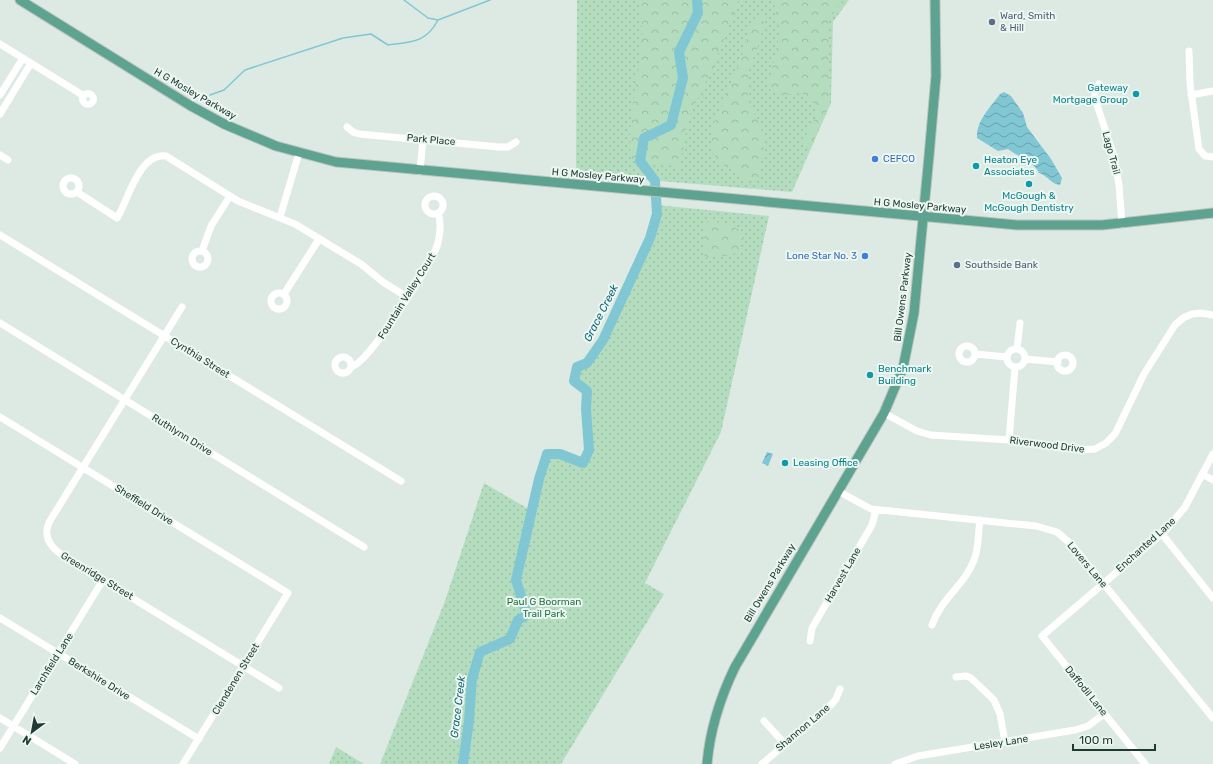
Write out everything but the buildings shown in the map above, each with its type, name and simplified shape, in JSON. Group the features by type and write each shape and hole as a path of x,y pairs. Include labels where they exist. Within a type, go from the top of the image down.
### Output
{"main road":[{"name":"H G Mosley Parkway","path":"20,0 201,112 250,136 299,153 344,163 1034,226 1122,224 1213,213"},
{"name":"Bill Owens Parkway","path":"707,764 714,719 729,680 742,654 884,414 899,380 911,336 924,217 936,76 935,0"}],"street":[{"path":"0,44 84,96"},
{"path":"1189,51 1188,64 1191,95 1199,149 1203,154 1213,157"},
{"path":"8,101 0,95 23,58"},
{"path":"1,110 31,63"},
{"name":"Lago Trail","path":"1099,84 1095,92 1095,99 1115,163 1122,224"},
{"path":"1191,95 1213,91"},
{"name":"Park Place","path":"347,127 353,132 359,134 502,147 508,147 516,142"},
{"path":"420,171 423,139"},
{"path":"280,217 299,153"},
{"path":"0,155 8,160"},
{"path":"77,192 117,218 134,181 149,160 160,156 169,158 248,206 280,217 319,239 364,266 383,282 407,297"},
{"path":"202,251 211,226 230,196"},
{"name":"Fountain Valley Court","path":"352,367 360,363 373,350 429,262 437,247 440,223 438,213"},
{"name":"Cynthia Street","path":"0,235 401,481"},
{"path":"284,294 319,239"},
{"name":"Greenridge Street","path":"182,308 48,523 47,537 51,546 57,552 279,688"},
{"name":"Riverwood Drive","path":"884,414 927,435 1009,440 1080,450 1092,450 1101,446 1115,434 1144,374 1174,325 1192,314 1201,313 1213,315"},
{"name":"Ruthlynn Drive","path":"0,323 364,547"},
{"path":"1017,349 1020,323"},
{"path":"1017,349 1024,354 1025,359 1021,366 1015,367 1008,363 1007,357 1012,350 1017,349"},
{"path":"975,354 1007,357"},
{"path":"1025,359 1058,362"},
{"path":"1009,440 1015,367"},
{"name":"Sheffield Drive","path":"0,417 288,594"},
{"name":"Enchanted Lane","path":"1042,636 1162,534 1182,512 1213,454"},
{"path":"1202,474 1213,480"},
{"name":"Lovers Lane","path":"838,491 867,508 876,510 1036,526 1057,532 1072,545 1213,718"},
{"name":"Harvest Lane","path":"810,641 812,628 872,525 876,510"},
{"path":"932,625 941,604 965,576 974,561 980,520"},
{"path":"1162,534 1213,598"},
{"name":"Larchfield Lane","path":"0,748 103,580"},
{"name":"Clendenen Street","path":"183,764 288,594"},
{"name":"Berkshire Drive","path":"0,618 199,739"},
{"name":"Daffodil Lane","path":"1042,636 1145,764"},
{"path":"956,676 966,676 971,678 994,700 1000,714 1005,742"},
{"name":"Shannon Lane","path":"762,764 834,702 840,689"},
{"name":"Lesley Lane","path":"895,764 918,756 1080,729 1092,723 1104,714"},
{"path":"0,718 76,764"},
{"path":"764,721 785,744"}],"green space":[{"path":"577,0 849,0 833,22 831,103 792,192 576,174"},
{"path":"639,0 739,0 712,70 688,119 680,168 664,164 643,165 636,163 630,153 631,124 642,36"},
{"path":"773,0 843,0 828,20 830,103 792,190 792,182 807,154 808,149 803,142 818,110 814,102 800,91 787,95 771,92 768,83 780,31"},
{"path":"763,13 762,33 747,80 749,102 764,136 759,181 746,179 720,163 712,152 711,131 739,64 751,25"},
{"name":"Paul G Boorman Trail Park","path":"657,205 769,216 721,432 645,583 664,594 561,764 380,764 445,601 484,483 532,511 547,454 560,454 584,463 589,450 586,409 587,391 574,381 577,367 587,363 603,340 650,238 657,214"},
{"path":"709,220 714,220 727,227 730,224 743,233 744,237 739,250 732,255 705,258 702,235 705,223"},
{"path":"336,747 364,764 329,764"}],"water":[{"path":"1004,92 1011,96 1023,113 1027,127 1051,159 1062,178 1060,185 1054,183 1039,173 1030,162 1008,149 998,151 977,138 977,132 981,120 1000,94"},
{"path":"767,452 773,454 768,466 762,463"}],"waterway":[{"path":"404,0 428,18 438,20"},
{"path":"210,95 224,90 245,70 343,38 371,34 388,45 417,40 428,33 438,20 490,0"},
{"name":"Grace Creek","path":"463,764 469,721 472,679 480,652 510,639 518,620 527,615 516,580 539,479 547,454 560,454 583,463 589,450 586,409 587,391 574,381 577,367 587,363 603,340 650,238 657,214 655,181 640,161 644,138 671,125 683,78 679,52 698,13 697,0"}],"place":[{"name":"Ward, Smith & Hill","path":"992,22"},
{"name":"Gateway Mortgage Group","path":"1136,94"},
{"name":"CEFCO","path":"875,159"},
{"name":"Heaton Eye Associates","path":"976,166"},
{"name":"McGough & McGough Dentistry","path":"1029,184"},
{"name":"Lone Star No. 3","path":"865,256"},
{"name":"Southside Bank","path":"957,265"},
{"name":"Benchmark Building","path":"870,375"},
{"name":"Leasing Office","path":"785,463"}]}
